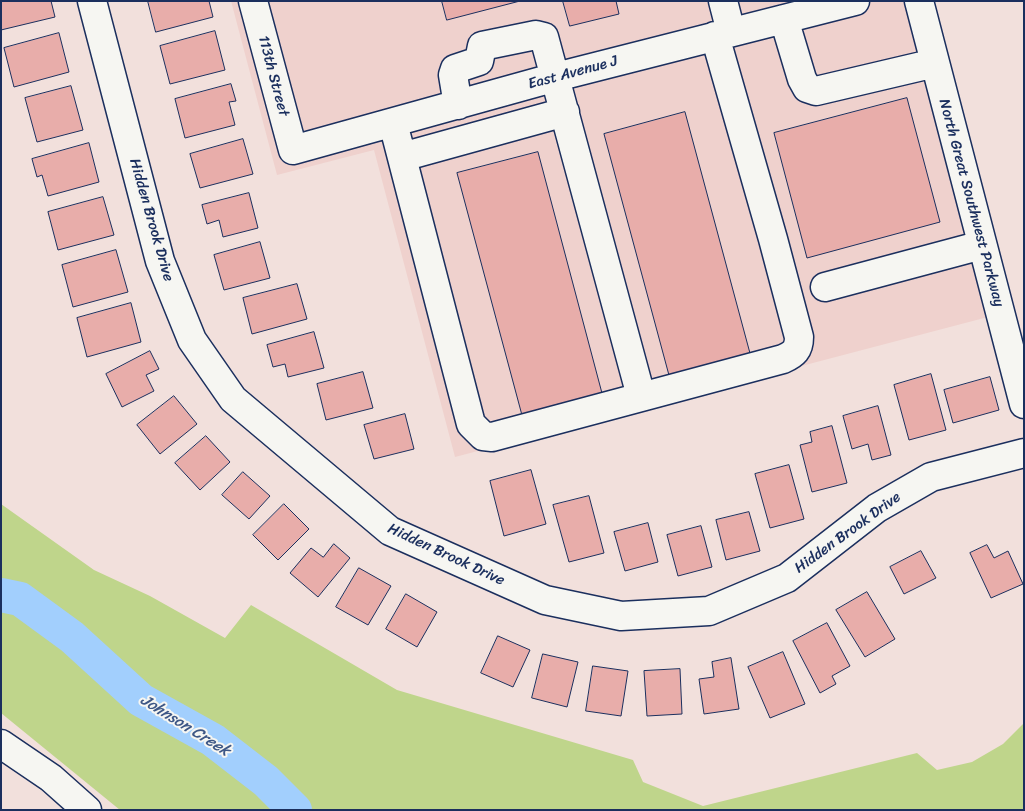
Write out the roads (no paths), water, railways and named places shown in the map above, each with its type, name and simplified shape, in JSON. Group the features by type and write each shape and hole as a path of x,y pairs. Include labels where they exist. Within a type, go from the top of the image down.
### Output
{"street":[{"name":"Hidden Brook Drive","path":"92,1 160,261 192,340 233,399 390,531 545,600 621,616 709,611 786,578 877,508 931,477 1024,453"},
{"name":"113th Street","path":"254,1 294,150"},
{"path":"393,123 471,424 482,436 492,437 793,355 799,344 799,337 723,34 723,1"},
{"name":"East Avenue J","path":"294,150 556,77 855,1"},
{"name":"North Great Southwest Parkway","path":"919,1 1024,404"},
{"path":"784,19 802,79 808,88 816,91 935,63"},
{"path":"458,105 452,74 454,69 479,61 482,46 536,35 544,37 640,396"},
{"path":"402,157 565,112"},
{"path":"825,287 982,245"},
{"path":"1,744 51,778 87,810"}],"waterway":[{"name":"Johnson Creek","path":"1,595 20,599 72,637 141,700 213,740 266,781 295,810"}]}
